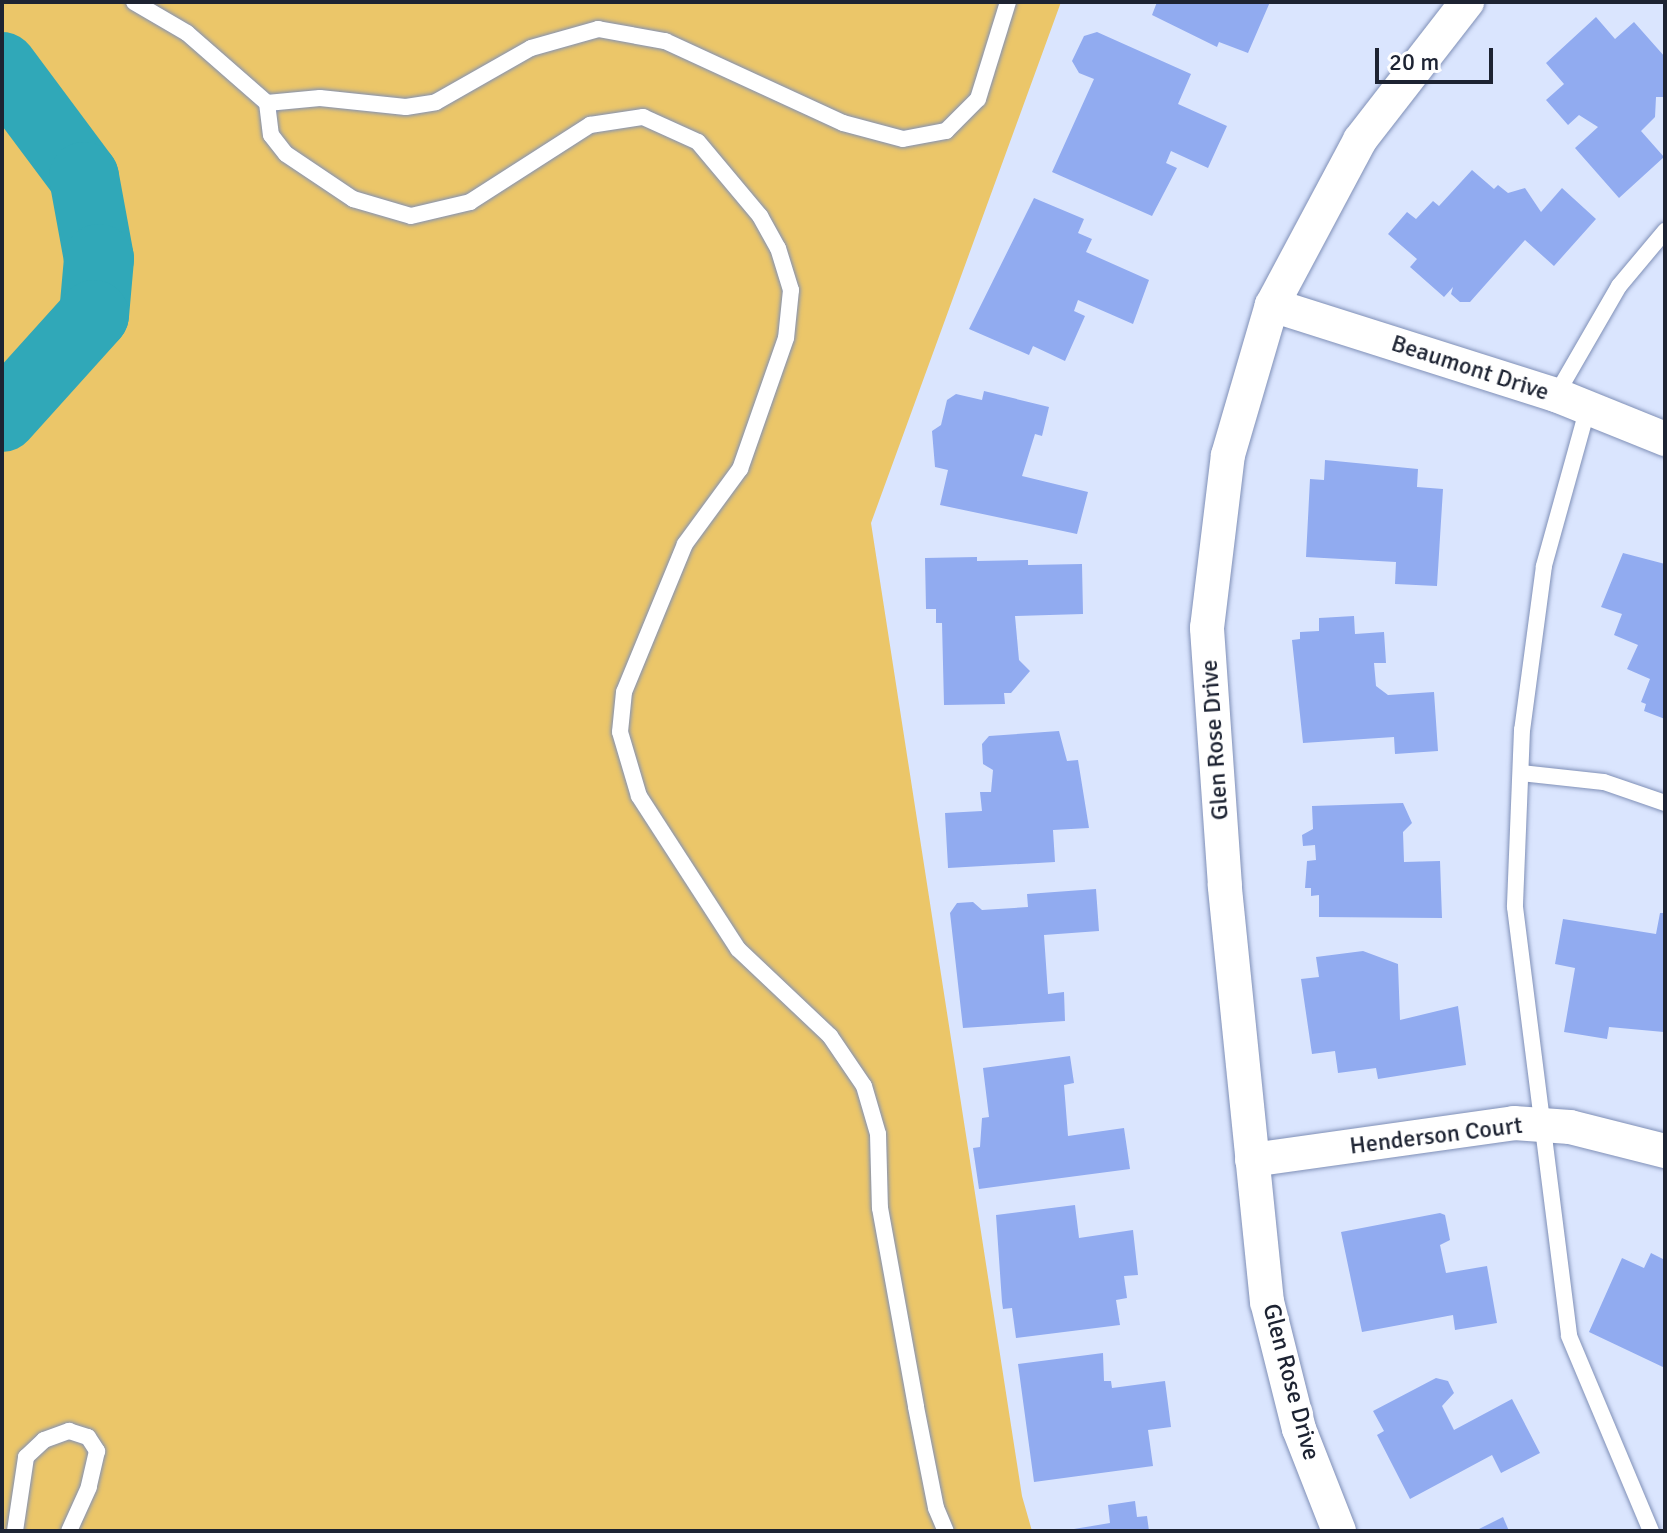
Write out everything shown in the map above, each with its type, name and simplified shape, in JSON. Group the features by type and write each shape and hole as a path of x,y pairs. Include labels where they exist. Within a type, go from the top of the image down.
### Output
{"street":[{"name":"Glen Rose Drive","path":"1339,1531 1299,1429 1267,1302 1207,628 1228,455 1272,305 1360,140 1467,2"},
{"name":"Beaumont Drive","path":"1272,305 1556,395 1665,439"},
{"name":"Henderson Court","path":"1252,1160 1514,1123 1635,1140 1665,1151"}],"lane":[{"path":"135,2 187,33 267,103 271,135 286,154 353,199 411,216 470,202 590,125 643,117 698,142 760,216 778,248 791,290 786,338 740,469 685,544 624,692 620,732 639,796 738,949 830,1036 864,1086 878,1134 880,1208 916,1407 936,1508 946,1531"},
{"path":"267,103 320,98 406,107 436,102 531,48 598,29 665,41 758,87 879,136 925,138 946,131 978,99 1008,2"},
{"path":"1556,395 1619,286 1665,231"},
{"path":"1588,407 1544,566 1521,773 1515,907 1539,1125 1569,1336 1651,1531"},
{"path":"1521,773 1604,782 1665,803"},
{"path":"15,1531 26,1457 44,1440 69,1431 88,1437 97,1451 89,1487 69,1531"}],"shaded area":[{"path":"2,2 1061,2 871,523 1022,1496 1032,1531 2,1531"}],"building":[{"path":"1157,2 1270,2 1248,53 1219,42 1217,47 1152,15"},
{"path":"1596,17 1615,39 1634,22 1665,57 1665,97 1656,97 1655,117 1641,131 1664,157 1619,198 1575,148 1598,127 1579,115 1568,125 1546,100 1564,84 1546,63"},
{"path":"1097,32 1191,74 1178,104 1227,126 1208,168 1171,151 1166,163 1177,168 1152,216 1052,172 1094,79 1079,73 1072,61 1084,36"},
{"path":"1472,170 1494,189 1498,185 1508,193 1525,188 1541,212 1562,188 1596,219 1554,266 1525,240 1470,302 1460,302 1451,294 1453,287 1444,297 1410,267 1417,259 1388,234 1407,212 1416,219 1433,201 1439,206"},
{"path":"1034,198 1084,219 1078,233 1092,239 1086,252 1149,280 1133,324 1078,300 1074,311 1085,316 1065,361 1033,346 1029,355 969,329"},
{"path":"984,391 1049,407 1042,436 1035,434 1022,476 1088,492 1077,534 940,505 948,470 935,467 932,431 941,425 947,400 956,394 982,400"},
{"path":"1325,460 1418,469 1417,487 1443,489 1437,586 1395,584 1396,562 1306,557 1310,479 1324,480"},
{"path":"1623,553 1665,564 1665,719 1644,711 1646,704 1641,702 1650,679 1627,669 1638,645 1614,635 1622,614 1601,607"},
{"path":"977,557 977,561 1028,560 1028,565 1082,564 1083,614 1015,616 1019,660 1030,671 1011,693 1004,693 1005,704 944,705 942,623 936,623 936,609 926,609 925,558"},
{"path":"1354,616 1355,634 1384,632 1386,663 1374,663 1376,686 1388,695 1434,692 1438,751 1395,754 1394,737 1303,743 1292,640 1300,639 1300,632 1319,631 1319,618"},
{"path":"1059,731 1067,761 1078,760 1089,828 1053,830 1055,862 948,868 945,813 982,811 980,792 991,792 993,770 983,764 982,744 989,736"},
{"path":"1403,803 1412,823 1403,832 1404,862 1440,861 1442,918 1319,917 1319,895 1311,896 1311,888 1305,888 1307,861 1316,860 1315,845 1303,846 1302,835 1313,829 1312,806"},
{"path":"1096,889 1099,931 1044,935 1048,994 1064,992 1065,1021 963,1028 950,913 957,903 973,902 982,910 1028,907 1027,894"},
{"path":"1660,913 1665,913 1664,1032 1609,1027 1607,1039 1564,1032 1575,968 1555,964 1563,919 1656,934"},
{"path":"1363,951 1398,964 1400,1020 1458,1006 1466,1065 1378,1079 1376,1068 1338,1073 1335,1051 1312,1054 1301,979 1319,977 1316,957"},
{"path":"1070,1056 1074,1083 1064,1085 1068,1136 1124,1128 1130,1169 979,1189 973,1148 980,1147 982,1118 989,1117 983,1068"},
{"path":"1075,1205 1079,1238 1133,1230 1138,1275 1124,1276 1127,1298 1116,1300 1120,1325 1016,1338 1012,1308 1003,1309 996,1215"},
{"path":"1440,1213 1445,1215 1450,1240 1440,1245 1446,1273 1487,1266 1497,1323 1455,1330 1453,1315 1362,1332 1341,1232"},
{"path":"1651,1253 1665,1260 1665,1368 1589,1332 1622,1258 1644,1268"},
{"path":"1103,1353 1104,1381 1111,1381 1112,1388 1165,1381 1171,1427 1148,1430 1153,1466 1034,1482 1018,1364"},
{"path":"1436,1378 1448,1381 1454,1393 1442,1406 1454,1430 1512,1399 1540,1453 1501,1473 1492,1455 1410,1499 1377,1435 1384,1431 1373,1411"},
{"path":"1135,1501 1137,1517 1147,1516 1149,1531 1062,1531 1110,1523 1108,1505"},
{"path":"1503,1517 1509,1531 1475,1531"}],"waterway":[{"path":"2,67 84,177 99,259 94,315 2,417"}]}
